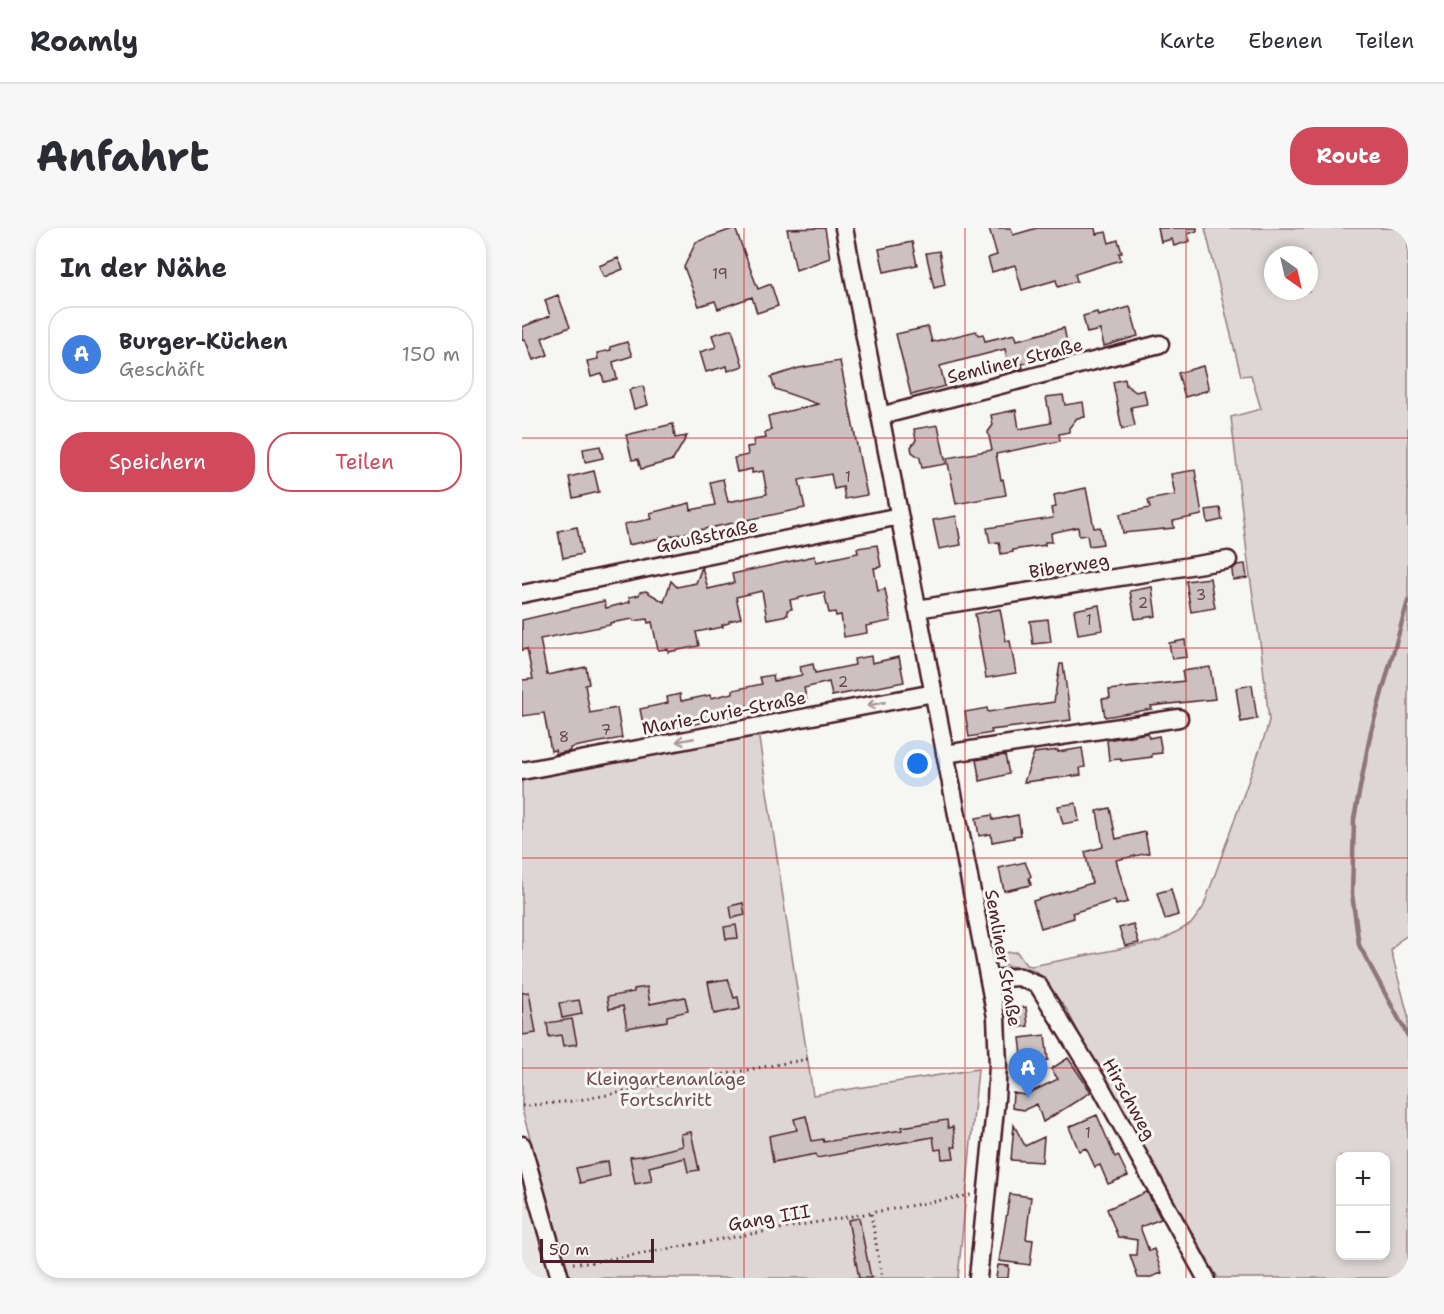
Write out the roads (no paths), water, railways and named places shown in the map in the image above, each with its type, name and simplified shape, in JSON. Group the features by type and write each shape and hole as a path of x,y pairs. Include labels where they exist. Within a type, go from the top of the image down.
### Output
{"street":[{"name":"Semliner Straße","path":"844,228 996,1017 998,1065 978,1278"},
{"name":"Semliner Straße","path":"880,416 1160,344"},
{"name":"Gaußstraße","path":"522,594 838,528 900,518"},
{"name":"Biberweg","path":"917,609 1228,560"},
{"name":"Marie-Curie-Straße","path":"522,771 934,693"},
{"path":"945,754 1179,718"},
{"name":"Hirschweg","path":"989,979 1019,977 1038,985 1100,1084 1206,1278"},
{"path":"522,1144 558,1270"}],"waterway":[{"path":"1408,601 1371,731 1354,819 1352,894 1359,945 1408,1036"}],"place":[{"name":"Burger-Küchen","path":"1028,1098"}],"park label":[{"name":"Kleingartenanlage Fortschritt","path":"666,1089"}]}
